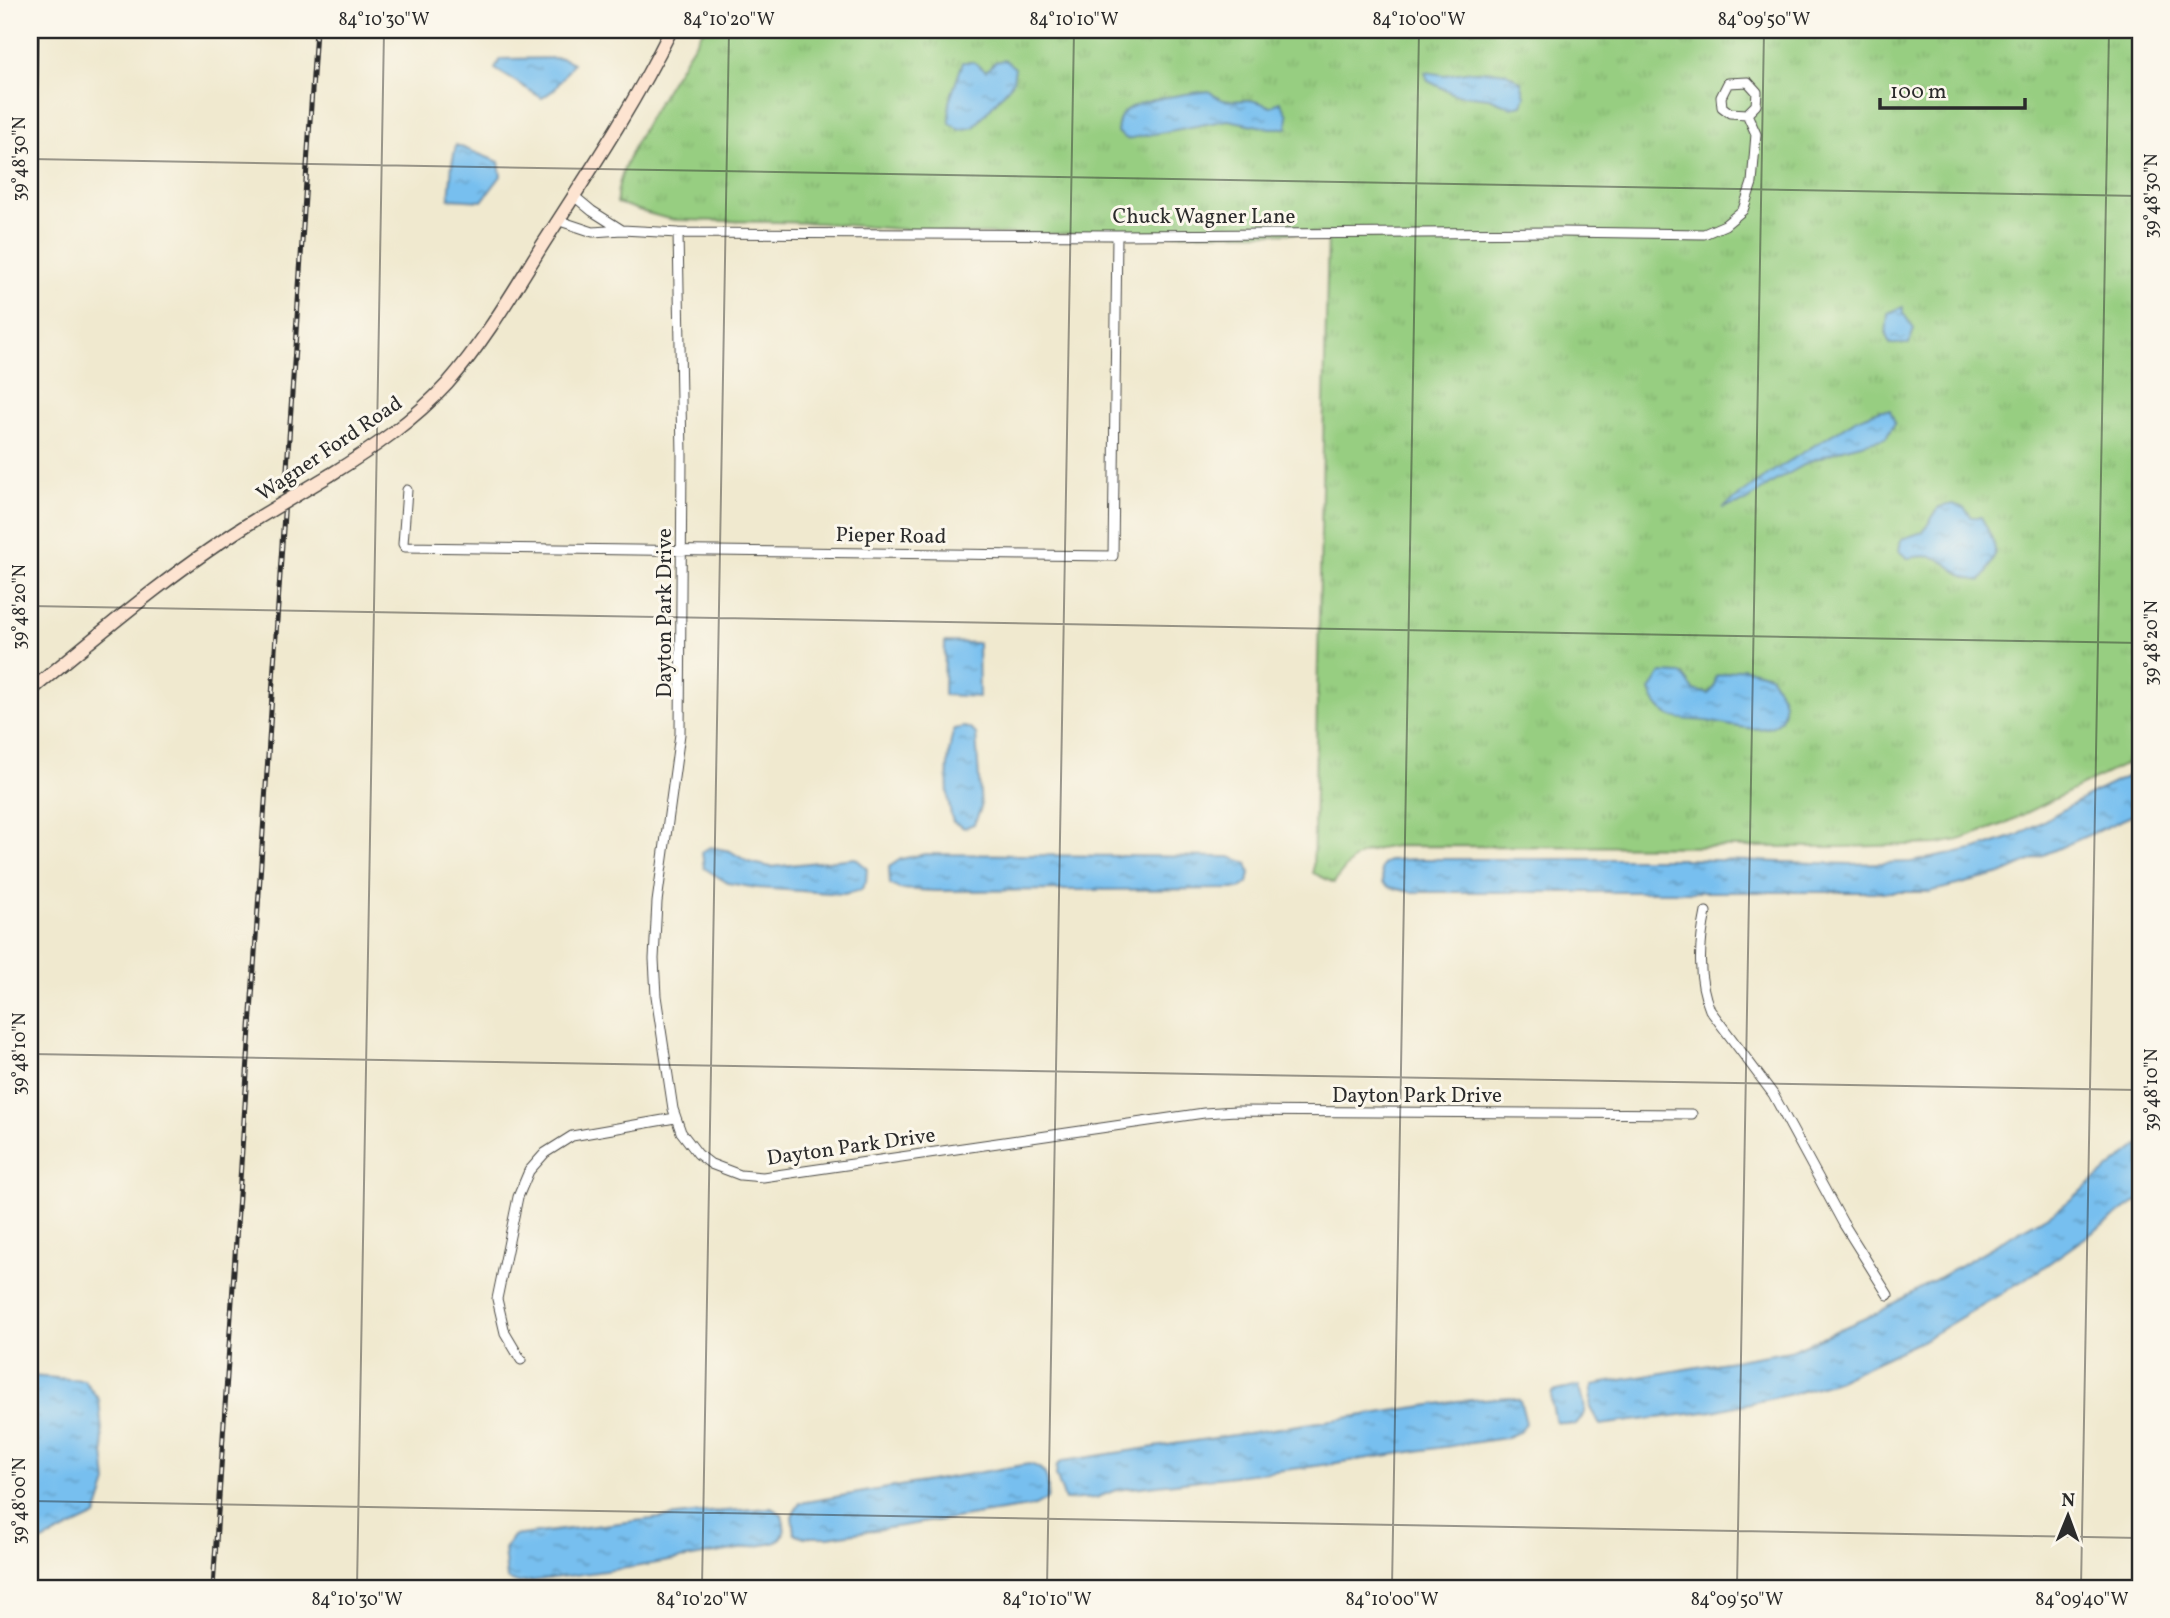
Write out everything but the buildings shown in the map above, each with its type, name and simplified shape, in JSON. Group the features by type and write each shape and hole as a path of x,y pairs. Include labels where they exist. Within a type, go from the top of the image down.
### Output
{"main road":[{"name":"Wagner Ford Road","path":"30,691 170,578 209,550 387,438 446,384 489,329 560,221 616,130 671,30"}],"street":[{"name":"Chuck Wagner Lane","path":"1748,82 1757,92 1756,105 1747,114 1730,113 1722,107 1721,97 1728,83 1748,82"},
{"name":"Chuck Wagner Lane","path":"560,221 593,232 622,230 678,233 1704,234 1725,225 1743,210 1752,183 1756,134 1747,114"},
{"path":"574,197 622,230"},
{"name":"Dayton Park Drive","path":"678,233 682,551 680,734 657,902 654,958 657,1007 675,1118 681,1132 698,1154 725,1171 751,1177 788,1174 1204,1113 1692,1114"},
{"name":"Pieper Road","path":"407,490 403,544 405,547 1113,556 1117,235"},
{"path":"1706,912 1700,937 1700,973 1710,1010 1773,1094 1837,1213 1888,1295"},
{"path":"521,1360 505,1333 497,1299 518,1197 529,1171 545,1153 572,1136 675,1118"}],"green space":[{"path":"703,30 2140,30 2140,757 2004,824 1959,840 1938,844 1843,847 1396,846 1359,856 1334,883 1313,873 1328,233 963,234 820,223 678,220 617,203 619,186 637,141"}],"water":[{"path":"562,58 573,63 555,89 542,98 495,69 500,59"},
{"path":"1005,60 1015,68 1013,82 974,127 960,130 950,123 949,102 963,62 974,62 986,71 995,62"},
{"path":"1473,71 1505,72 1521,82 1525,96 1522,105 1511,107 1489,98 1454,94 1428,81 1425,72 1445,75"},
{"path":"1209,91 1223,100 1251,100 1271,107 1280,101 1288,115 1287,128 1268,128 1228,120 1127,139 1117,132 1121,115 1131,107"},
{"path":"456,145 499,162 501,176 482,201 449,199"},
{"path":"1903,307 1903,313 1914,329 1909,344 1890,344 1886,335 1888,313"},
{"path":"1881,410 1890,410 1895,423 1886,438 1813,460 1745,502 1723,508 1770,473 1857,419"},
{"path":"1953,504 1964,508 1972,517 1981,517 1994,543 1992,563 1981,581 1963,576 1937,558 1907,558 1899,551 1901,539 1923,532 1939,507"},
{"path":"945,642 978,643 979,697 944,695"},
{"path":"1743,668 1770,675 1784,700 1783,716 1777,723 1757,729 1679,719 1662,710 1650,690 1661,673 1682,674 1694,690 1709,694 1714,687 1716,676"},
{"path":"964,727 976,734 981,808 974,824 964,828 953,822 948,776 949,751 954,729"},
{"path":"2140,770 2140,812 2001,874 1929,892 1410,892 1383,883 1381,869 1384,863 1392,860 1418,859 1681,859 1850,864 1911,862 1977,849 2018,835"},
{"path":"710,847 730,851 748,862 771,867 855,858 867,868 866,882 861,890 844,894 757,888 728,883 704,868 702,852"},
{"path":"925,854 1230,857 1247,863 1250,873 1248,883 1239,889 935,891 899,889 890,884 889,867 901,859"},
{"path":"2140,1144 2140,1199 2038,1271 1921,1341 1834,1382 1713,1411 1600,1425 1590,1408 1592,1385 1790,1351 1877,1313 2060,1208"},
{"path":"30,1376 84,1380 99,1400 107,1483 96,1516 30,1547"},
{"path":"1579,1386 1585,1406 1580,1420 1576,1425 1556,1422 1551,1401 1552,1392"},
{"path":"1510,1397 1520,1400 1526,1423 1521,1431 1505,1438 1309,1467 1116,1490 1096,1498 1065,1500 1056,1475 1057,1465 1063,1461 1457,1401"},
{"path":"1029,1464 1044,1472 1048,1482 1047,1499 1035,1506 828,1537 804,1537 794,1533 792,1516 800,1503"},
{"path":"771,1508 782,1514 784,1527 782,1537 774,1543 634,1567 517,1583 507,1579 504,1549 513,1536 709,1512"}],"railway":[{"path":"213,1588 316,30"}]}
